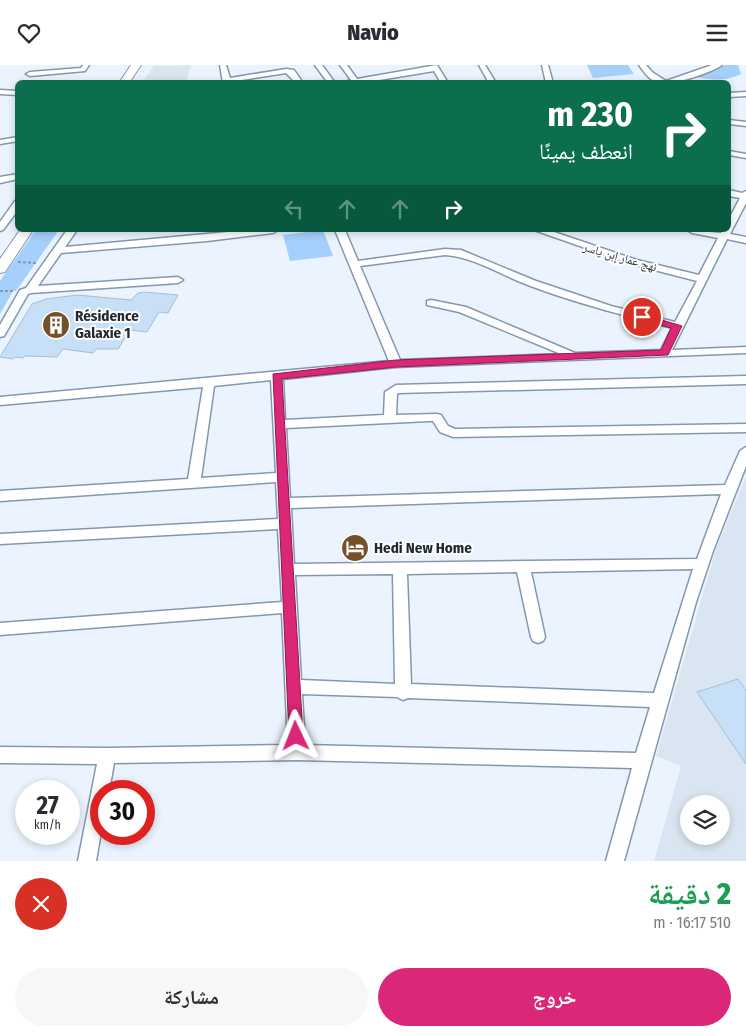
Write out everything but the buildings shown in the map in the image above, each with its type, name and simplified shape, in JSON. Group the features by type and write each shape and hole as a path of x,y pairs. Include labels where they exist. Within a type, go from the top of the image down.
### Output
{"street":[{"path":"126,80 136,65"},
{"path":"136,80 145,65"},
{"path":"223,65 227,80"},
{"path":"318,65 330,80"},
{"path":"343,65 353,80"},
{"path":"389,65 397,74"},
{"path":"482,65 491,80"},
{"path":"545,65 549,80"},
{"path":"642,65 649,74 660,80"},
{"path":"674,80 708,67 719,65"},
{"path":"374,80 435,67 443,80"},
{"path":"30,74 84,68"},
{"path":"76,80 84,68"},
{"path":"238,80 286,71 291,72 298,80"},
{"path":"0,92 15,93"},
{"path":"731,95 746,94"},
{"path":"731,122 746,124"},
{"path":"0,142 15,140"},
{"path":"731,153 746,156"},
{"path":"0,181 15,178"},
{"path":"0,181 15,181"},
{"path":"731,193 745,195 731,222"},
{"path":"0,228 15,207"},
{"path":"2,260 15,232"},
{"path":"2,260 25,232"},
{"path":"30,290 71,232"},
{"path":"58,250 249,232"},
{"path":"341,232 396,363"},
{"name":"نهج عمار إبن ياسر","path":"545,232 634,262 702,279"},
{"path":"665,353 726,232"},
{"path":"728,232 746,240"},
{"path":"355,264 446,252 461,253 532,283 607,308 677,326"},
{"path":"0,334 24,292 30,290 178,280"},
{"path":"431,303 462,309 574,357"},
{"path":"0,401 277,377 396,363 746,350"},
{"path":"277,377 297,752"},
{"path":"390,418 390,392 396,389 746,380"},
{"path":"194,484 209,383"},
{"path":"281,424 434,417 444,429 453,433 746,428"},
{"path":"615,861 659,700 700,564 746,451"},
{"path":"0,496 281,477"},
{"path":"284,503 729,489"},
{"path":"0,539 284,524"},
{"path":"288,570 700,564"},
{"path":"523,566 538,637"},
{"path":"400,569 404,693"},
{"path":"0,629 290,607"},
{"path":"294,687 404,693 659,700"},
{"path":"0,755 107,756 297,752 643,761"},
{"path":"87,861 107,756"}],"path":[{"path":"2,260 49,264"}],"shaded area":[{"path":"191,65 187,80 144,80 154,66"},
{"path":"587,65 628,65 634,74 593,78"},
{"path":"725,65 738,65 741,74 735,77 717,79 704,79 692,76"},
{"path":"35,232 58,232 16,291 13,291 0,314 0,281"},
{"path":"324,232 333,256 290,261 283,235"},
{"path":"746,476 746,861 654,861 681,766 656,756 716,549"}],"place":[{"name":"Résidence Galaxie 1","path":"56,325"},
{"name":"Hedi New Home","path":"355,548"}],"route":[{"path":"296,736 281,477 281,424 277,377 396,363 665,353 677,326 642,317"}]}
